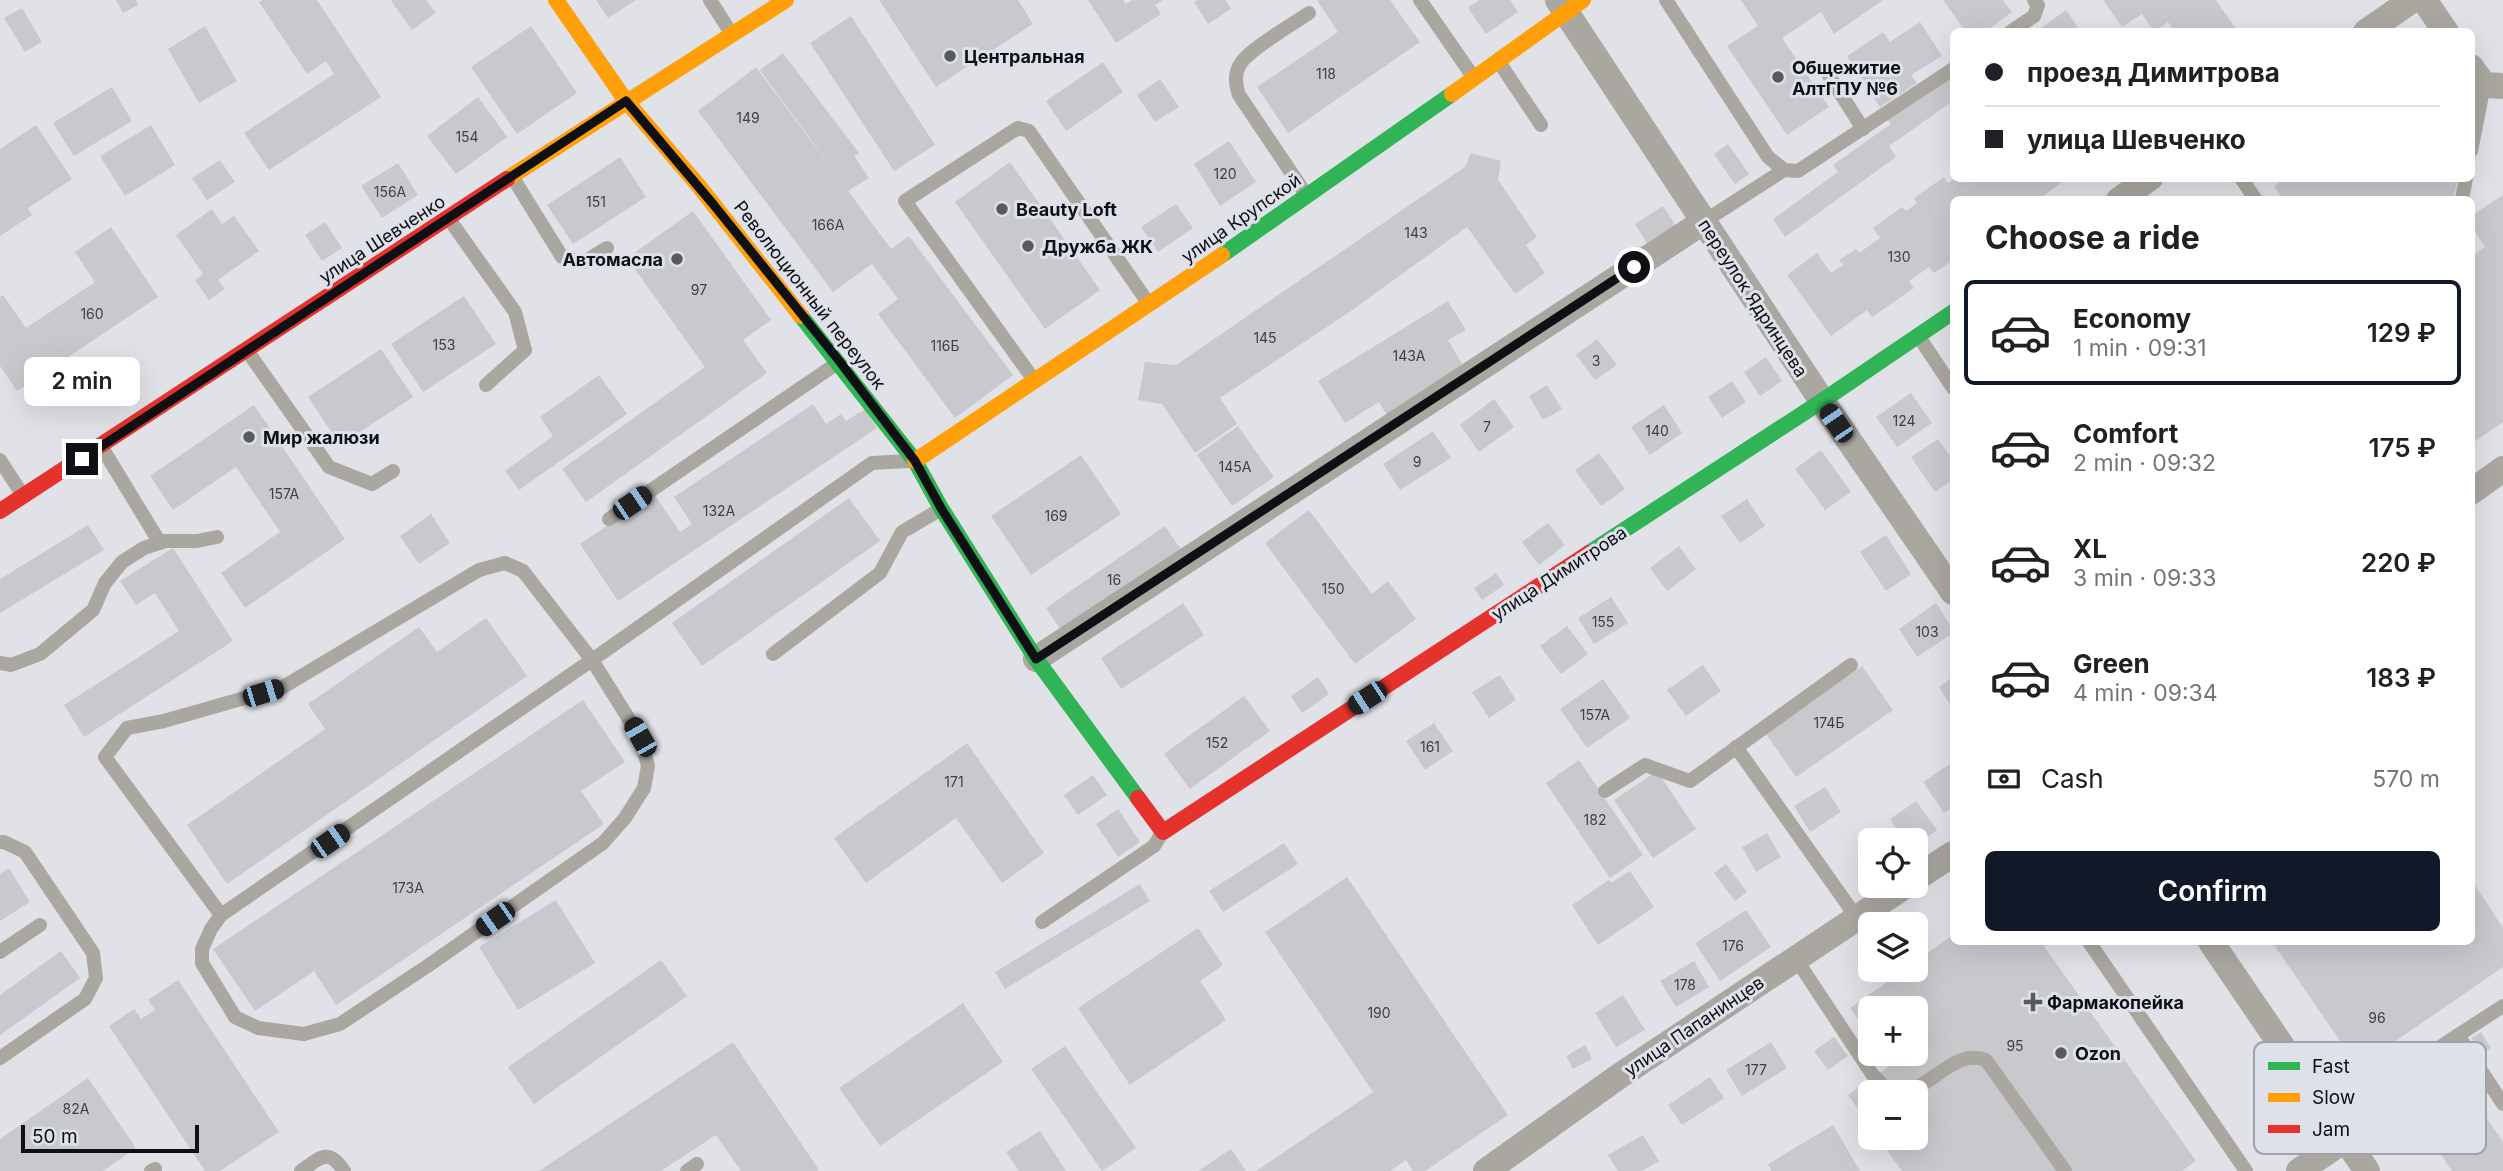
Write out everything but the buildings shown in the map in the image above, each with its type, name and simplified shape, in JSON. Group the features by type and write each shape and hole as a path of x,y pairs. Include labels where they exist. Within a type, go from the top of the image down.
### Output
{"street":[{"name":"Революционный переулок","path":"556,0 626,101 698,185 840,362 915,461 941,508 1036,659 1163,832"},
{"name":"улица Шевченко","path":"0,511 626,101 786,0"},
{"path":"2372,28 2412,0"},
{"path":"2424,0 2443,28"},
{"name":"улица Крупской","path":"915,461 1150,304 1475,79 1569,4"},
{"name":"переулок Ядринцева","path":"1569,4 1703,222 1950,588"},
{"path":"2120,191 2141,182"},
{"path":"1036,659 1703,222"},
{"name":"улица Димитрова","path":"1163,832 1822,401 1950,314"},
{"path":"2475,489 2503,469"},
{"path":"1928,870 1950,856"},
{"name":"улица Папанинцев","path":"1486,1171 1618,1077 1888,898"},
{"path":"2213,945 2280,1042"},
{"path":"2299,1171 2315,1154"},
{"path":"2356,1154 2367,1171"}],"lane":[{"path":"710,0 732,34"},
{"path":"1420,0 1475,79"},
{"path":"1666,0 1768,157 1784,170 1798,171 1950,71"},
{"path":"2016,28 2034,16 2038,5 2034,0"},
{"path":"1307,196 1240,95 1236,80 1237,70 1244,58 1309,13"},
{"path":"1499,62 1541,125"},
{"path":"1825,69 1863,129"},
{"path":"2475,132 2486,79"},
{"path":"1035,382 905,201 1018,128 1029,131 1150,304"},
{"path":"1703,222 1784,170"},
{"path":"512,176 562,257 584,262 607,248"},
{"path":"449,218 515,312 525,350 486,385"},
{"path":"1918,336 1950,384"},
{"path":"247,351 329,467 372,484 393,471"},
{"path":"609,519 840,362"},
{"path":"101,446 160,543"},
{"path":"0,460 24,496"},
{"path":"221,915 105,757 127,728 164,721 283,687 479,570 505,563 523,571 592,660 640,737 648,766 643,788 625,818 603,843 340,1024 304,1034 258,1028 235,1017 202,962 202,948 221,915 592,660 872,463 915,461"},
{"path":"773,654 880,573 902,532 941,508"},
{"path":"0,663 11,665 40,654 93,610 105,583 122,562 144,548 160,543 218,537"},
{"path":"1605,791 1645,765 1690,781 1851,665"},
{"path":"1736,747 1857,918"},
{"path":"1042,922 1154,846 1163,832"},
{"path":"0,842 25,852 93,953 96,978 85,999 0,1058"},
{"path":"0,953 40,925"},
{"path":"2096,945 2246,1171"},
{"path":"1796,958 1878,1080"},
{"path":"2449,1042 2503,1006"},
{"path":"2458,1035 2463,1042"},
{"path":"1928,1081 1962,1059 1978,1057 1986,1060 2065,1171"},
{"path":"2486,1078 2503,1104"},
{"path":"301,1171 327,1156 335,1159 344,1171"}],"traffic: fast":[{"path":"1222,255 1452,94"},
{"path":"1589,553 1950,314"},
{"path":"801,316 915,461 941,508 1036,659 1138,798"}],"traffic: slow":[{"path":"556,0 626,101 698,185 801,316"},
{"path":"507,179 786,0"},
{"path":"1452,94 1583,0"},
{"path":"915,461 1222,255"}],"traffic: jam":[{"path":"0,511 507,179"},
{"path":"1138,798 1163,832 1589,553"}],"place":[{"name":"Центральная","path":"950,56"},
{"name":"Общежитие АлтГПУ №6","path":"1778,77"},
{"name":"Beauty Loft","path":"1002,209"},
{"name":"Дружба ЖК","path":"1028,246"},
{"name":"Автомасла","path":"677,259"},
{"name":"Мир жалюзи","path":"249,437"},
{"name":"Фармакопейка","path":"2033,1002"},
{"name":"Ozon","path":"2061,1053"}],"route":[{"path":"82,459 626,101 698,185 840,362 915,461 941,508 1036,659 1634,267"}]}
